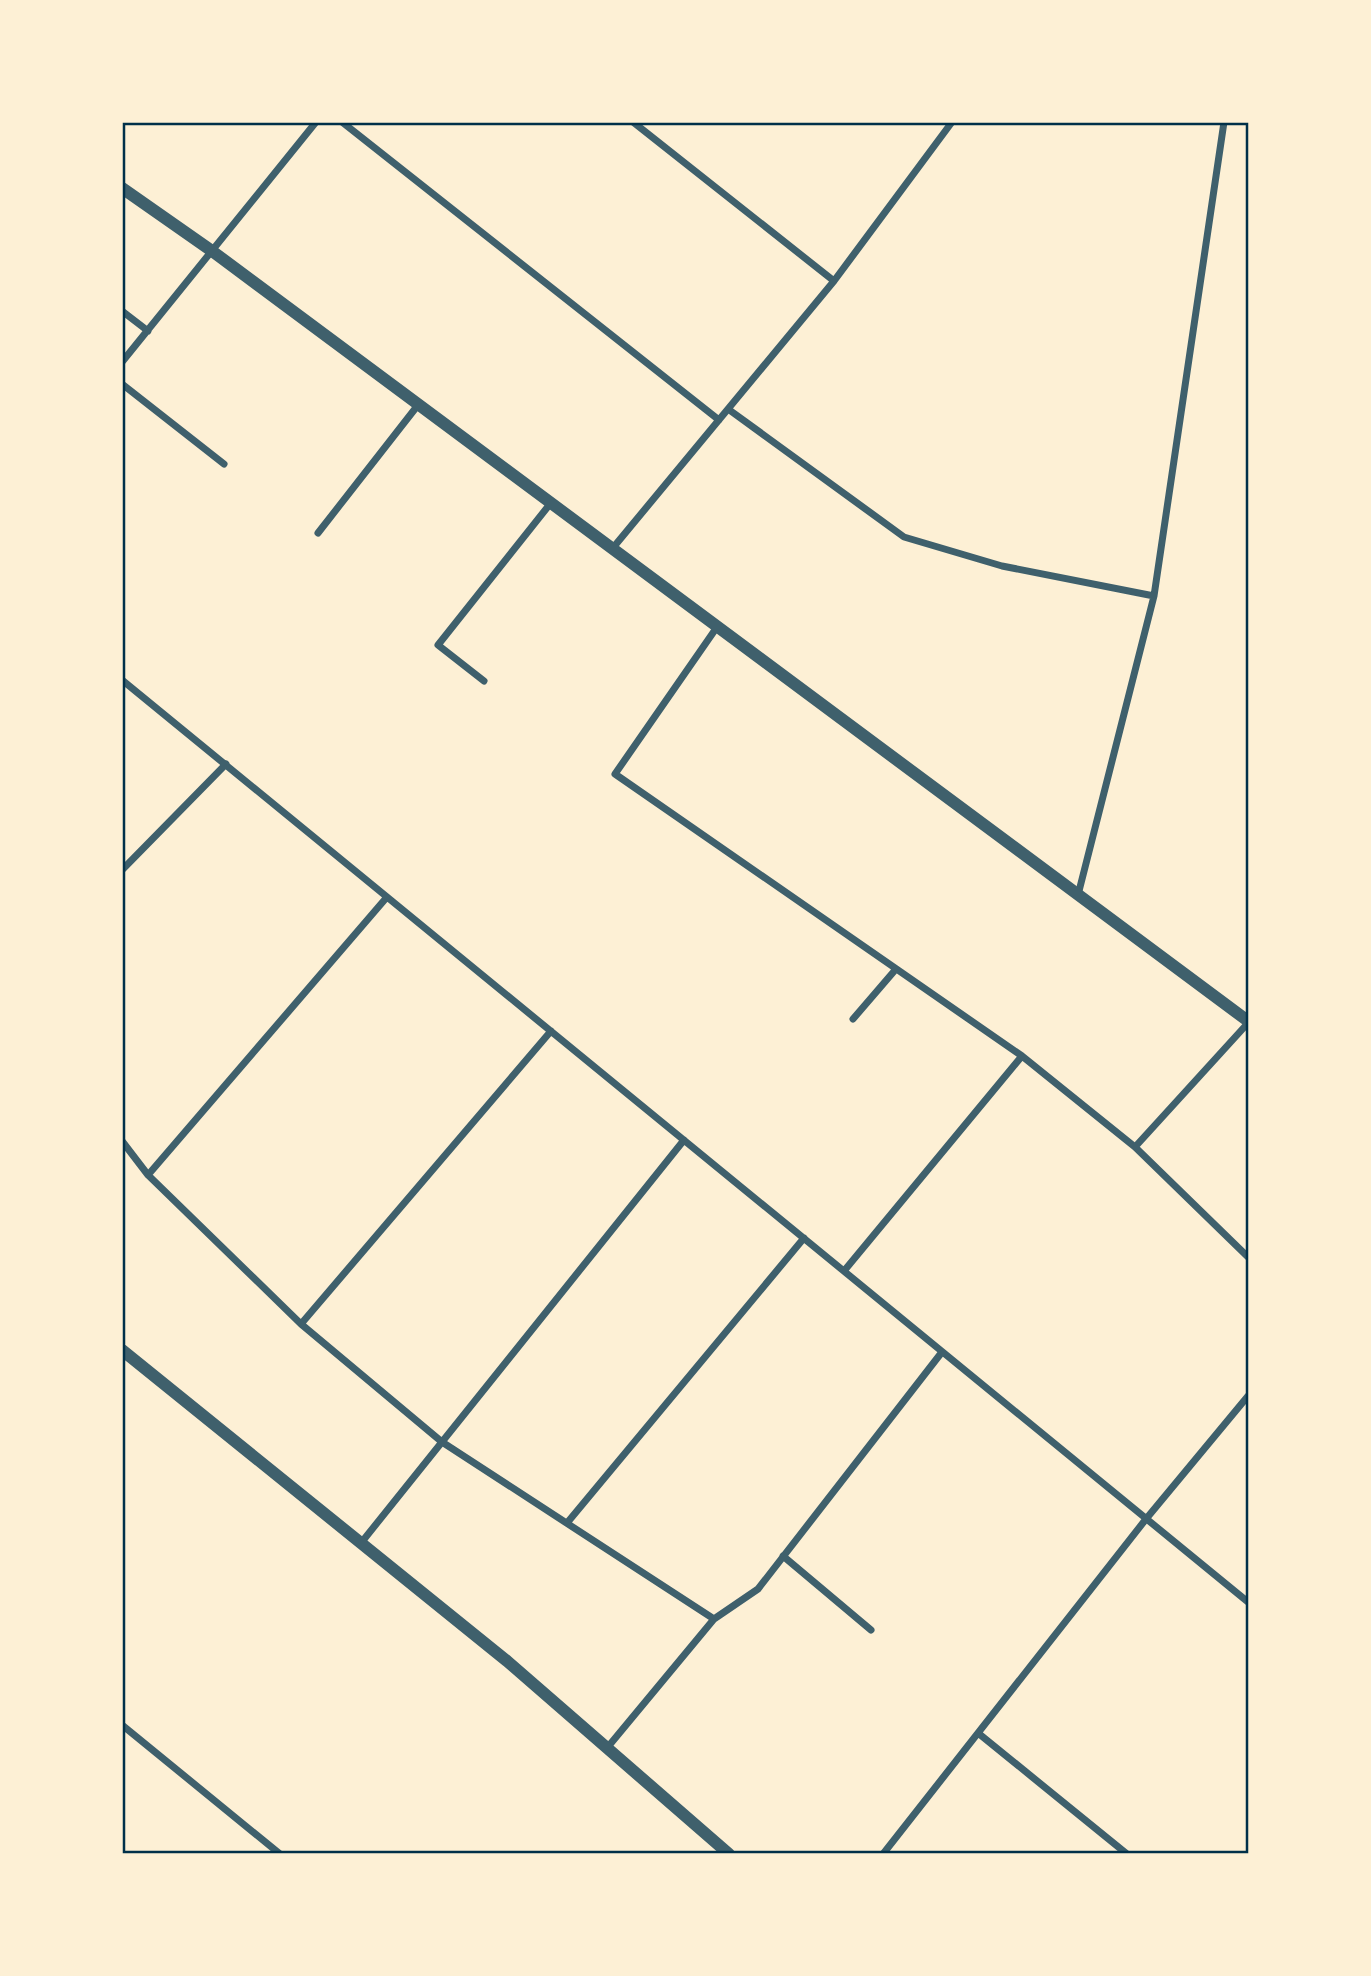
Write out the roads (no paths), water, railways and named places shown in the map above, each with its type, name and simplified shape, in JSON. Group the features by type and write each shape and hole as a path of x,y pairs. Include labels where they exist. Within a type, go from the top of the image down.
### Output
{"street":[{"path":"122,362 316,122"},
{"path":"342,122 719,420"},
{"path":"633,122 834,281"},
{"path":"612,549 834,281 952,122"},
{"path":"1078,895 1154,596 1224,122"},
{"path":"122,188 212,251 1248,1022 1135,1147"},
{"path":"122,311 148,331"},
{"path":"122,384 223,464"},
{"path":"318,534 418,405"},
{"path":"728,409 904,537 1002,566 1154,596"},
{"path":"484,681 438,645 550,504"},
{"path":"717,627 615,774 1022,1056 1135,1147 1248,1257"},
{"path":"122,680 1248,1602"},
{"path":"122,870 226,764"},
{"path":"148,1175 387,897"},
{"path":"853,1019 896,969"},
{"path":"301,1324 551,1031"},
{"path":"844,1271 1022,1056"},
{"path":"362,1543 684,1140"},
{"path":"122,1141 148,1175 301,1324 442,1442 714,1619"},
{"path":"567,1523 803,1238"},
{"path":"122,1350 507,1661 729,1853"},
{"path":"607,1748 714,1619 758,1589 942,1352"},
{"path":"883,1853 1146,1519 1248,1396"},
{"path":"783,1556 872,1630"},
{"path":"122,1726 280,1853"},
{"path":"978,1733 1127,1853"}]}
